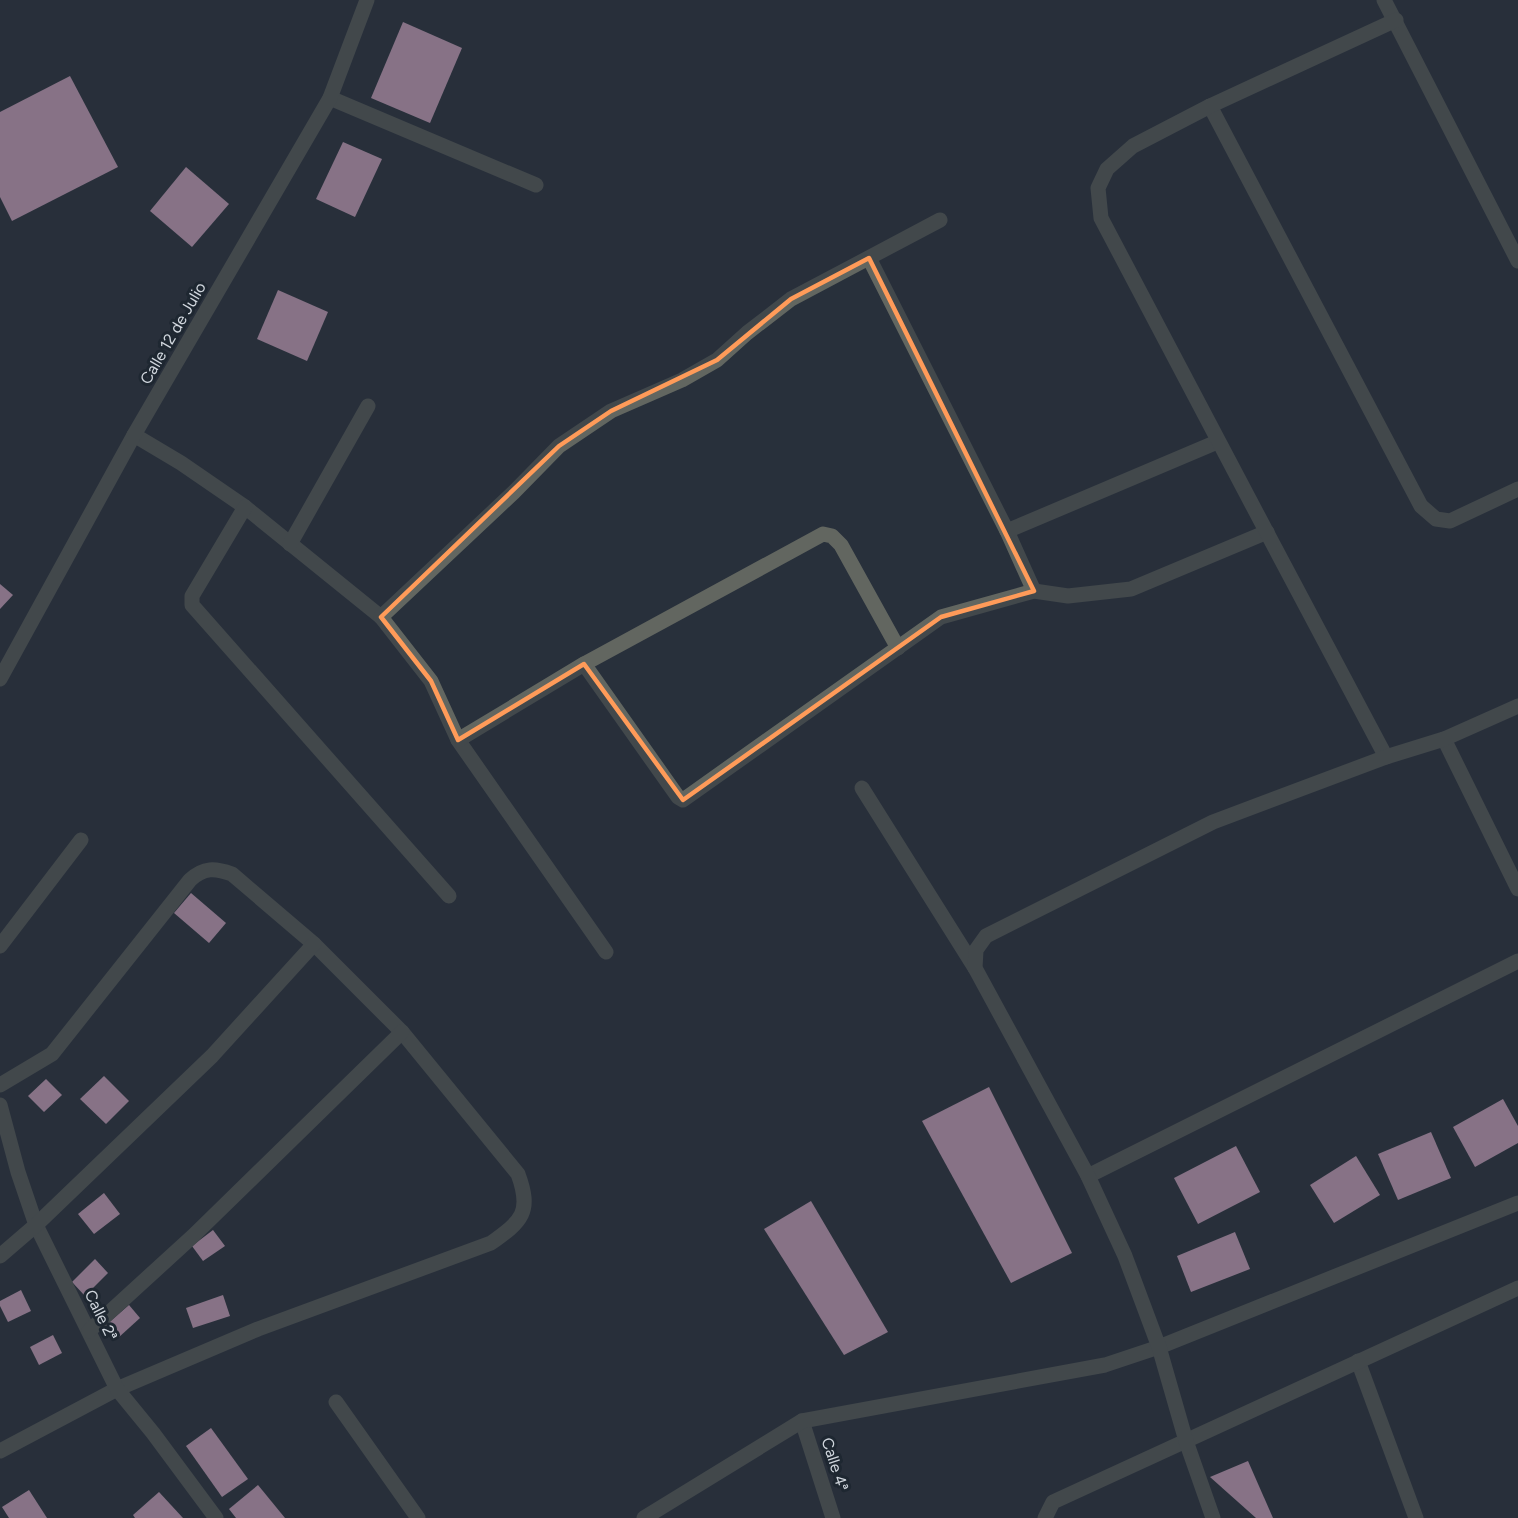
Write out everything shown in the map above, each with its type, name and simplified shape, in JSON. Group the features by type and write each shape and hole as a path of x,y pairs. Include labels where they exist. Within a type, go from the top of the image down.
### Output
{"street":[{"name":"Calle 12 de Julio","path":"0,679 134,435 330,98 367,0"},
{"path":"1384,0 1518,261"},
{"path":"1386,757 1217,442 1101,218 1098,188 1107,169 1133,146 1210,106 1395,20"},
{"path":"330,98 536,185"},
{"path":"1210,106 1421,506 1436,519 1450,521 1518,489"},
{"path":"381,618 514,492 559,446 611,411 682,380 717,360 790,299 940,220"},
{"path":"869,258 1007,531 1034,591"},
{"path":"290,544 368,406"},
{"path":"134,435 181,463 245,507 381,618 431,681 458,740 606,952"},
{"path":"1007,531 1217,442"},
{"path":"245,507 192,596 192,605 450,896"},
{"path":"584,664 678,797 683,800 941,617 1034,591 1068,596 1131,589 1267,532"},
{"path":"458,740 584,664 823,534 831,536 841,545 898,648"},
{"path":"975,968 976,950 986,936 1213,822 1386,757 1444,739 1518,706"},
{"path":"1444,739 1518,889"},
{"path":"862,788 975,968 1088,1176 1125,1256 1160,1347 1186,1441 1213,1518"},
{"path":"0,946 81,840"},
{"path":"0,1084 52,1054 190,880 199,872 210,868 232,874 314,944 402,1032 518,1174 525,1194 523,1213 507,1232 491,1243 258,1329 117,1389 0,1451"},
{"path":"0,1256 36,1225 212,1056 314,944"},
{"path":"1088,1176 1518,961"},
{"path":"89,1331 193,1236 402,1032"},
{"name":"Calle 2ª","path":"0,1105 18,1172 36,1225 117,1389 216,1518"},
{"path":"645,1518 802,1421 1106,1365 1160,1347 1518,1203"},
{"path":"1045,1518 1053,1502 1518,1288"},
{"path":"1358,1361 1416,1518"},
{"path":"336,1402 418,1518"},
{"name":"Calle 4ª","path":"802,1421 833,1518"}],"highlighted area":[{"path":"869,258 1034,591 941,617 683,800 584,664 458,740 431,681 381,617 559,446 611,411 717,360 791,299"}],"building":[{"path":"403,22 462,48 430,123 371,98"},
{"path":"70,76 118,167 12,221 0,197 0,112"},
{"path":"343,142 382,159 355,217 316,199"},
{"path":"186,167 229,204 192,247 150,211"},
{"path":"278,290 328,312 307,361 257,339"},
{"path":"0,584 13,595 0,609"},
{"path":"191,893 226,923 209,943 174,913"},
{"path":"104,1076 129,1101 106,1124 80,1099"},
{"path":"46,1079 62,1095 44,1112 28,1096"},
{"path":"989,1087 1072,1253 1011,1283 922,1121"},
{"path":"1503,1099 1518,1126 1518,1143 1475,1167 1453,1127"},
{"path":"1431,1132 1451,1178 1398,1200 1378,1154"},
{"path":"1236,1146 1260,1192 1198,1224 1174,1178"},
{"path":"1356,1156 1380,1195 1334,1223 1310,1185"},
{"path":"104,1193 120,1214 94,1234 78,1214"},
{"path":"811,1201 888,1332 844,1355 764,1229"},
{"path":"213,1230 225,1246 203,1261 192,1246"},
{"path":"1235,1232 1250,1269 1191,1292 1177,1256"},
{"path":"95,1259 108,1273 85,1296 72,1282"},
{"path":"21,1290 31,1311 8,1322 0,1301"},
{"path":"223,1295 230,1316 193,1328 186,1308"},
{"path":"129,1305 140,1318 118,1338 106,1325"},
{"path":"53,1335 62,1353 39,1365 30,1347"},
{"path":"211,1428 248,1479 222,1497 186,1446"},
{"path":"1248,1461 1273,1518 1256,1518 1210,1477"},
{"path":"258,1485 285,1518 236,1518 229,1509"},
{"path":"29,1490 47,1518 9,1518 2,1507"},
{"path":"159,1492 183,1518 135,1518 133,1515"}]}
